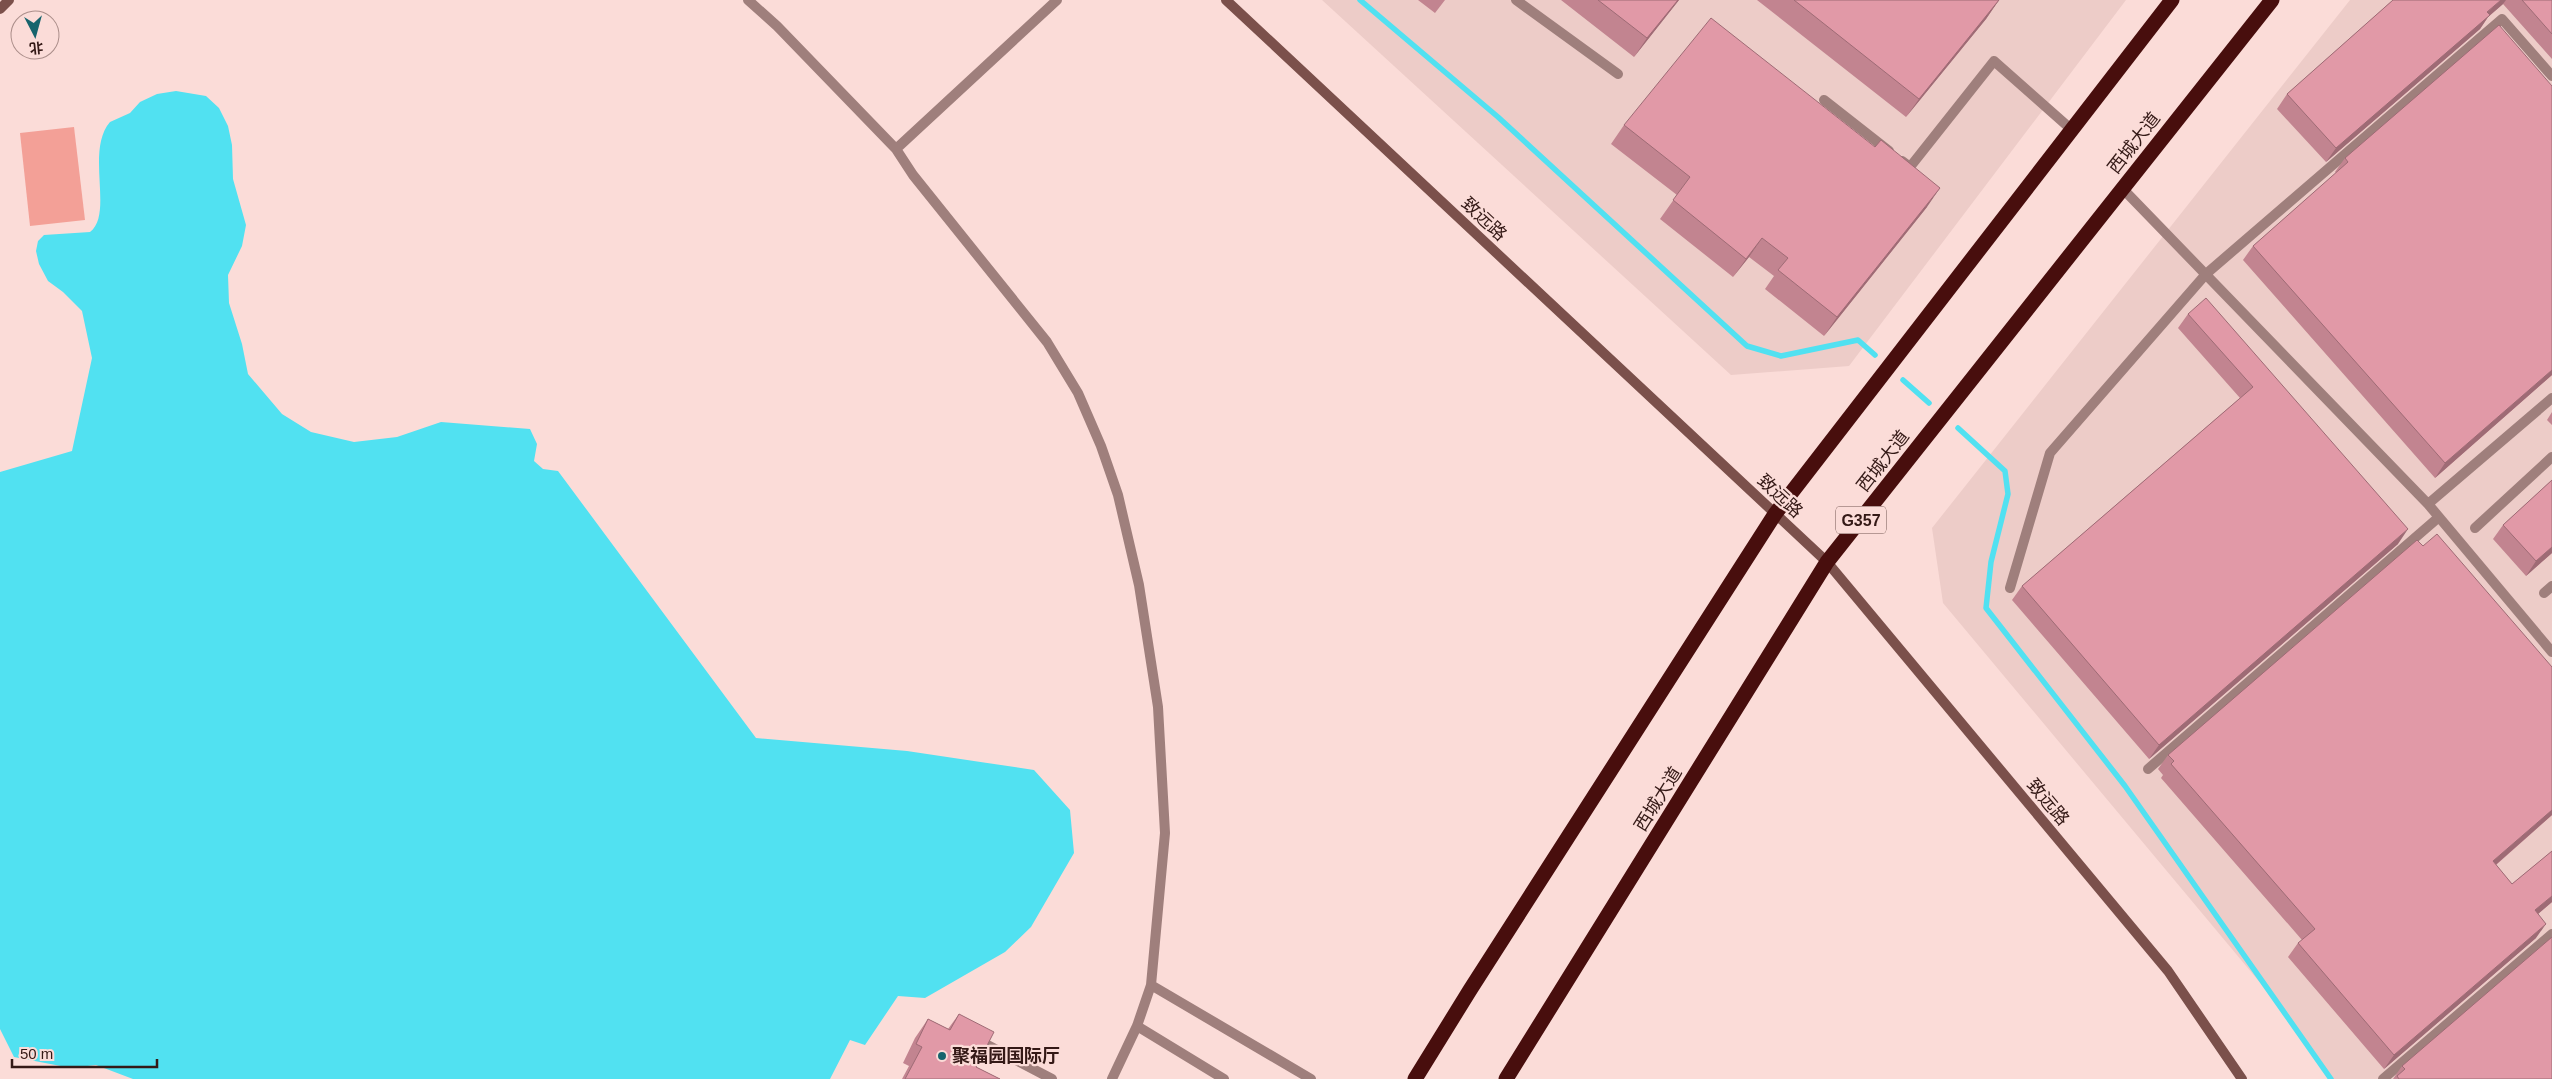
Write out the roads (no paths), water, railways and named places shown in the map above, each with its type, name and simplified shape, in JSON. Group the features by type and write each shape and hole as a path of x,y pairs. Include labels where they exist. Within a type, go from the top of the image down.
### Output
{"highway":[{"path":"1416,1079 1470,990 1775,514 2172,0"},
{"name":"西城大道","path":"1506,1079 1827,562 2272,0"}],"main road":[{"path":"0,9 9,0"},
{"name":"致远路","path":"1226,0 1827,562 2168,971 2242,1079"},
{"path":"1235,9 1242,0"}],"street":[{"path":"748,0 776,26 896,149 913,176 1047,342 1078,393 1102,446 1118,495 1139,585 1158,707 1165,832 1151,986 1138,1026 1112,1079"},
{"path":"896,149 1057,0"},
{"path":"1516,0 1618,74"},
{"path":"2010,588 2050,453 2206,274 2502,19 2552,76"},
{"path":"1824,100 1910,167 1994,60 2072,130"},
{"path":"2123,189 2428,504 2552,652"},
{"path":"2428,504 2552,398"},
{"path":"2475,528 2552,457"},
{"path":"2148,769 2440,517"},
{"path":"2383,1079 2552,934"},
{"path":"1151,986 1311,1079"},
{"path":"1138,1026 1224,1079"},
{"path":"964,1034 1052,1079"}],"water":[{"path":"176,91 206,96 219,108 228,126 232,145 233,179 246,225 242,246 228,275 229,303 242,344 248,374 282,414 311,432 354,442 397,437 441,422 530,429 537,444 534,461 543,469 558,471 756,738 907,751 1034,770 1070,810 1074,853 1031,927 1005,952 925,998 898,996 865,1045 850,1040 830,1079 133,1079 96,1065 71,1068 14,1057 0,1029 0,472 72,451 92,358 82,311 63,292 48,281 39,264 36,251 38,241 44,235 90,232 97,223 100,211 100,149 103,134 110,122 130,113 140,102 157,94"}],"waterway":[{"path":"1360,0 1498,117 1747,346 1781,356 1858,340 1875,355"},
{"path":"1903,380 1929,403"},
{"path":"1958,428 2005,471 2008,494 1991,562 1986,608 2125,786 2331,1079"}],"place":[{"name":"聚福园国际厅","path":"942,1056"}]}
